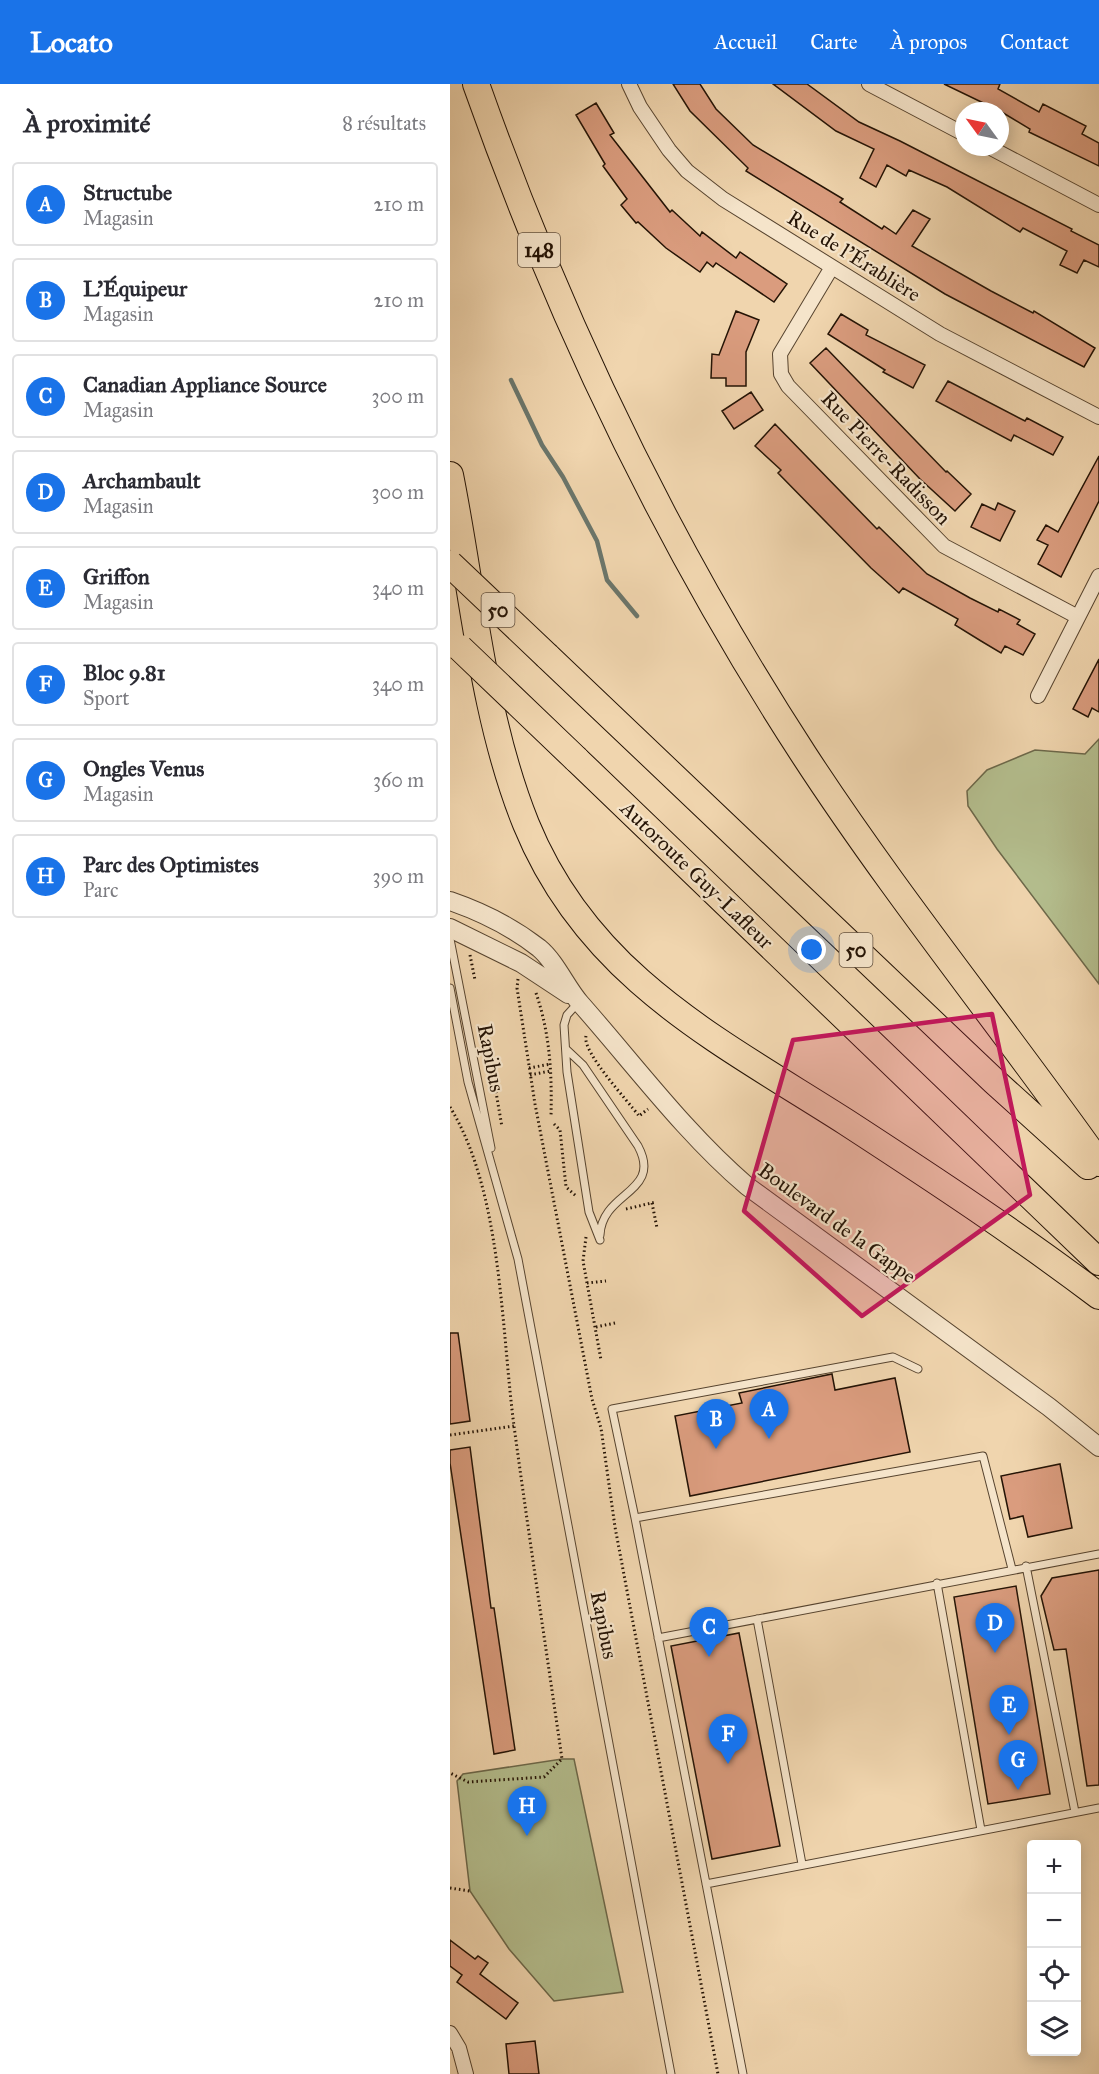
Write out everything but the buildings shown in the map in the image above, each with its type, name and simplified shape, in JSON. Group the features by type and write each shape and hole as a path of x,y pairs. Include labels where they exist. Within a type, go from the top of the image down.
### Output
{"highway":[{"name":"148","path":"476,84 544,263 612,412 720,616 803,754 901,896 1022,1055 1099,1163"},
{"path":"450,476 497,726 514,792 545,863 589,929 631,975 680,1016 967,1200 1099,1296"},
{"name":"50","path":"450,564 994,1081 1099,1176"},
{"name":"Autoroute Guy-Lafleur","path":"450,639 1099,1262"}],"street":[{"name":"Rue de l'Érablière","path":"629,84 653,128 687,171 723,199 940,334 1099,417"},
{"path":"869,84 955,129"},
{"path":"1006,156 1099,205"},
{"name":"Rue Pierre-Radisson","path":"832,267 780,354 781,374 788,386 944,546 1078,617"},
{"path":"1038,696 1099,576"},
{"name":"Boulevard de la Gappe","path":"450,901 501,923 541,950 579,1002 706,1147 747,1186 1049,1407 1099,1448"},
{"name":"Boulevard de la Gappe","path":"450,928 527,966 579,1002"},
{"path":"450,2033 459,2048 466,2074"}],"lane":[{"name":"Rapibus","path":"450,939 497,1183"},
{"name":"Rapibus","path":"450,988 468,1082 512,1232 530,1320 671,2074"},
{"path":"566,1049 583,1065 638,1146 643,1160 639,1182 604,1215 601,1222 600,1240 589,1212 567,1072 566,1049 565,1020 579,1002"},
{"path":"743,2074 612,1409 893,1357 918,1369"},
{"path":"635,1518 983,1456 1012,1569"},
{"path":"658,1638 1026,1566 1099,1554"},
{"path":"1026,1566 1075,1812"},
{"path":"937,1583 981,1830"},
{"path":"757,1618 802,1864"},
{"path":"706,1884 1099,1808"}],"path":[{"path":"469,950 476,980"},
{"path":"519,977 517,988 530,1075 592,1400 601,1428 615,1527 718,2074"},
{"path":"534,988 546,1024 550,1064 550,1116"},
{"path":"486,1034 502,1127"},
{"path":"587,1034 585,1040 605,1074 639,1116 650,1107"},
{"path":"529,1068 550,1064"},
{"path":"530,1075 550,1071"},
{"path":"450,1107 463,1127 474,1157 491,1221 514,1426 562,1759 544,1777 468,1782 450,1773"},
{"path":"554,1124 560,1130 566,1187 579,1199"},
{"path":"620,1210 654,1203 657,1228"},
{"path":"586,1231 583,1253 601,1360"},
{"path":"587,1283 606,1281"},
{"path":"595,1327 615,1323"},
{"path":"450,1435 514,1426"},
{"path":"450,1888 470,1891"}],"highlighted area":[{"path":"992,1014 1030,1195 862,1316 744,1211 793,1040"}],"green space":[{"path":"1099,739 1099,984 997,849 968,806 967,791 987,770 1035,750 1085,754"},
{"path":"574,1759 623,1992 554,2001 509,1949 470,1891 457,1781 463,1774"}],"waterway":[{"path":"511,380 542,445 563,477 597,541 607,580 637,616"}],"place":[{"name":"Structube","path":"769,1439"},
{"name":"L'Équipeur","path":"716,1449"},
{"name":"Archambault","path":"995,1653"},
{"name":"Canadian Appliance Source","path":"709,1657"},
{"name":"Griffon","path":"1009,1735"},
{"name":"Bloc 9.81","path":"728,1764"},
{"name":"Ongles Venus","path":"1018,1790"},
{"name":"Parc des Optimistes","path":"527,1836"}]}
